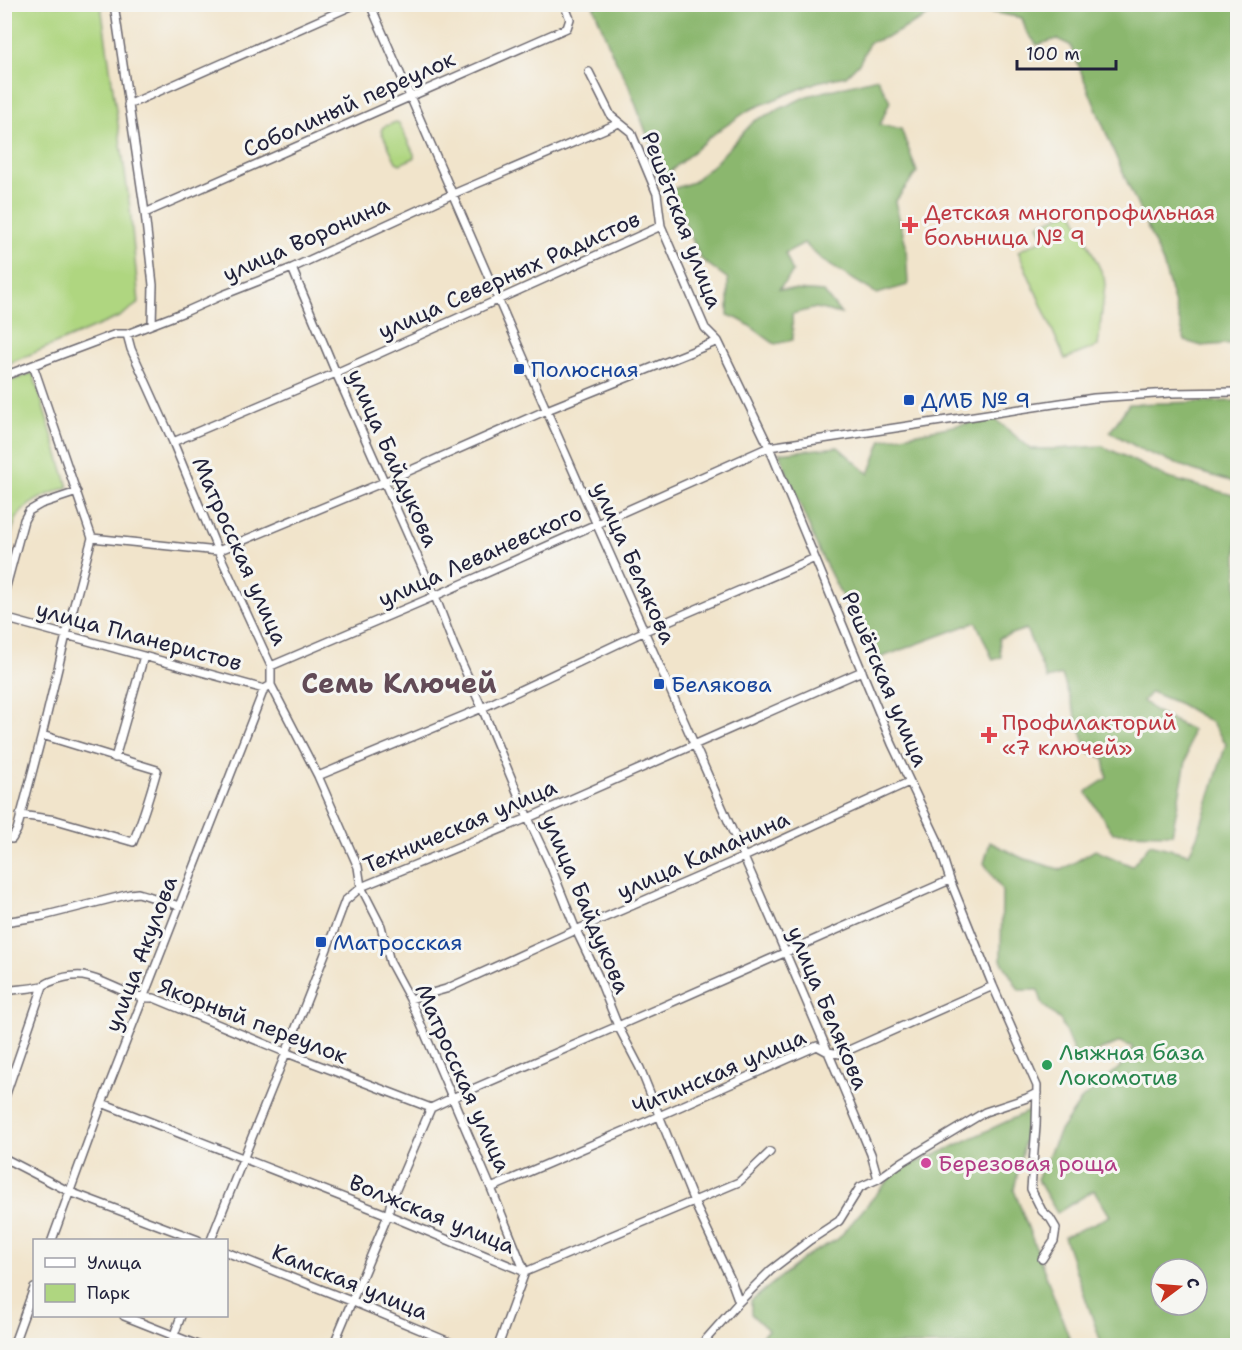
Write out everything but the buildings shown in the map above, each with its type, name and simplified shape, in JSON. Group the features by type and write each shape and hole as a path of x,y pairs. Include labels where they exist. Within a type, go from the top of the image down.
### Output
{"street":[{"path":"114,4 145,213 153,285 152,324"},
{"path":"128,105 356,4"},
{"name":"улица Белякова","path":"370,4 744,857 872,1154 878,1179"},
{"name":"Соболиный переулок","path":"145,213 567,28 570,19 564,4"},
{"name":"Решётская улица","path":"589,72 611,116 632,132 657,194 661,226 705,328 718,341 769,447 861,671 909,782 937,839 950,880 1037,1086 1031,1189 1042,1211 1056,1228 1054,1241 1042,1259"},
{"name":"улица Воронина","path":"4,376 116,334 127,334 292,268 453,194 619,123"},
{"name":"улица Северных Радистов","path":"173,442 336,373 661,226"},
{"name":"улица Байдукова","path":"292,268 435,596 454,646 551,867 576,930 618,1026 640,1068 694,1202 739,1302"},
{"name":"Матросская улица","path":"127,334 131,349 218,550 271,666 271,685 318,776 358,867 361,887 381,926 390,962 410,999 525,1272"},
{"path":"93,538 218,550 384,482 547,410 718,341"},
{"path":"8,838 17,830 93,538 33,365"},
{"name":"улица Леваневского","path":"271,666 435,596 769,447 1094,398 1170,393 1238,392"},
{"path":"4,594 24,520 29,511 41,504 78,492"},
{"path":"318,776 482,708 645,631 815,558"},
{"name":"улица Планеристов","path":"4,618 264,689"},
{"path":"115,758 144,656"},
{"name":"Техническая улица","path":"211,1239 345,901 361,887 528,818 861,671"},
{"path":"264,689 271,685"},
{"name":"улица Акулова","path":"52,1239 102,1103 264,689"},
{"path":"20,815 57,820 133,842 145,813 157,770 42,735"},
{"name":"улица Каманина","path":"410,999 446,989 909,782"},
{"path":"333,1346 431,1108 950,880"},
{"path":"4,922 43,916 138,893 179,906"},
{"name":"Якорный переулок","path":"4,991 43,986 50,982 79,976 108,984 143,999 154,998 286,1053 431,1108"},
{"path":"4,1100 43,986"},
{"name":"Читинская улица","path":"491,1188 817,1046 828,1052 840,1054 993,986"},
{"path":"700,1346 771,1270 839,1221 860,1187 878,1179 985,1112 1037,1093"},
{"name":"Волжская улица","path":"102,1103 388,1215 525,1272 739,1182 770,1152"},
{"path":"4,1158 70,1192 195,1239"},
{"name":"Камская улица","path":"228,1253 459,1346"},
{"path":"498,1346 525,1272"},
{"path":"13,1346 33,1291"},
{"path":"126,1317 200,1346"},
{"path":"170,1346 182,1317"}],"green space":[{"path":"5,4 101,5 130,208 139,303 119,317 5,365"},
{"path":"593,5 948,5 890,36 869,43 860,62 846,76 817,82 749,110 711,136 665,176"},
{"path":"954,5 1237,5 1237,343 1202,346 1185,341 1163,263 1070,45 1057,39 1037,45 1026,31 1022,18"},
{"path":"877,78 890,101 880,125 901,129 917,172 895,202 906,245 908,285 877,294 823,261 804,243 785,253 793,272 779,289 824,292 841,314 816,308 792,314 793,340 775,344 728,315 728,279 701,259 670,190 693,182 715,163 754,121 807,96"},
{"path":"399,123 414,154 414,158 400,164 396,162 381,131 383,127"},
{"path":"1072,210 1104,277 1105,285 1098,346 1065,359 1018,251 1044,239 1038,225"},
{"path":"33,373 68,487 40,498 17,518 5,564 5,383"},
{"path":"1237,401 1237,483 1193,470 1144,451 1110,432 1129,404"},
{"path":"994,418 1031,449 1102,446 1168,478 1237,496 1237,1345 1102,1345 1064,1237 1110,1216 1094,1190 1057,1213 1037,1179 1060,1131 1082,1099 1119,1068 1133,1047 1120,1042 1077,1060 1061,1021 1043,1005 1038,990 1019,990 1001,960 1002,890 984,863 990,842 1022,858 1062,870 1095,850 1132,866 1150,844 1189,854 1198,834 1226,744 1211,722 1180,704 1151,692 1143,701 1155,711 1192,730 1172,834 1113,833 1086,792 1107,778 1104,758 1088,752 1062,675 1047,679 1026,629 999,638 1001,657 993,660 976,622 874,660 819,551 779,453 838,447 869,474 882,440"},
{"path":"1031,1110 1014,1190 1072,1345 767,1345 760,1338 768,1330 751,1314 751,1301 808,1255 838,1239 897,1170"}],"place":[{"name":"Детская многопрофильная больница № 9","path":"910,225"},
{"name":"Полюсная","path":"519,369"},
{"name":"ДМБ № 9","path":"909,400"},
{"name":"Белякова","path":"659,684"},
{"name":"Профилакторий «7 ключей»","path":"989,735"},
{"name":"Матросская","path":"321,942"},
{"name":"Лыжная база Локомотив","path":"1047,1065"},
{"name":"Березовая роща","path":"926,1163"}],"district":[{"name":"Семь Ключей","path":"399,683"}]}
